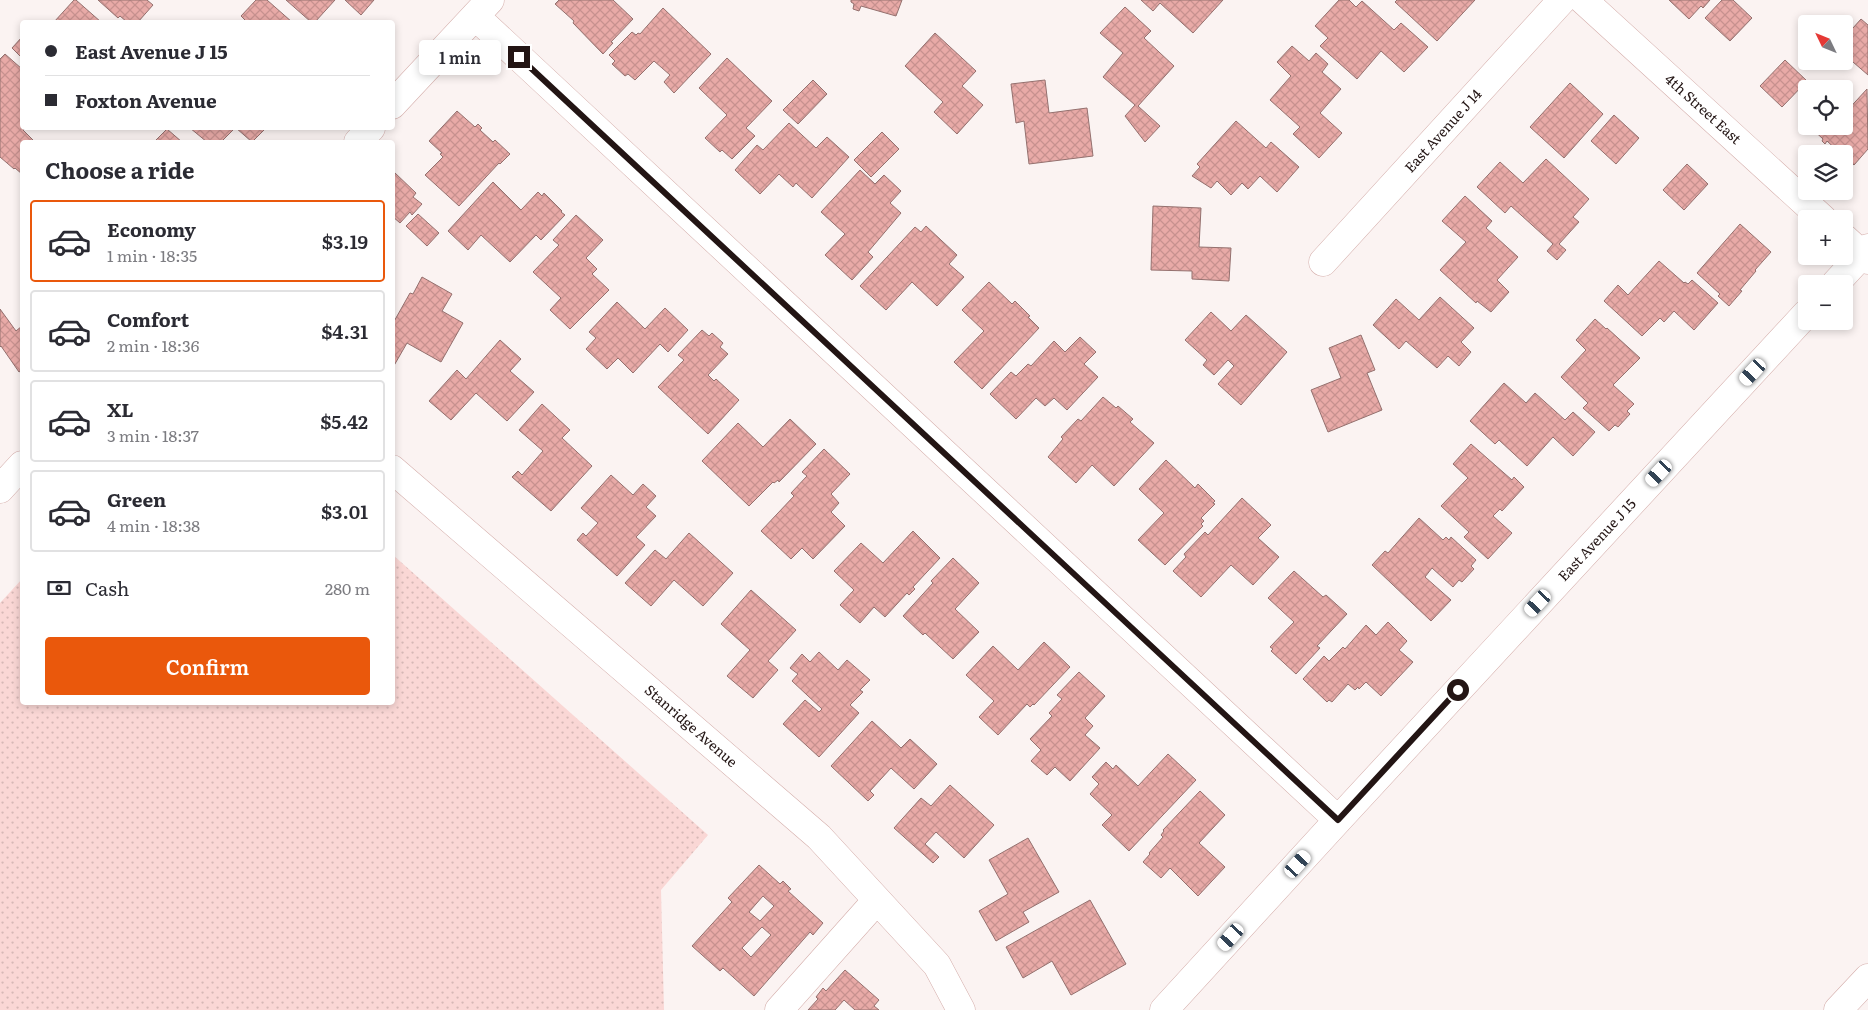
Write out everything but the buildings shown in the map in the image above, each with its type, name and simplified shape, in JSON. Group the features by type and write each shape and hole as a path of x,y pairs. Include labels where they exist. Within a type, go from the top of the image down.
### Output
{"street":[{"name":"East Avenue J 14","path":"1323,262 1562,0"},
{"name":"4th Street East","path":"1583,0 1813,210"},
{"path":"395,102 482,8 1338,820"},
{"path":"360,140 369,130"},
{"path":"1842,275 1860,250"},
{"name":"East Avenue J 15","path":"1164,1010 1798,323"},
{"path":"0,489 20,467"},
{"name":"Stanridge Avenue","path":"395,472 819,837 937,965 961,1010"},
{"path":"779,1010 877,900"},
{"path":"1838,1010 1868,978"}],"shaded area":[{"path":"395,557 708,835 661,890 664,1010 0,1010 0,603 20,581 20,705 395,705"}],"route":[{"path":"519,57 1338,820 1458,690"}]}
